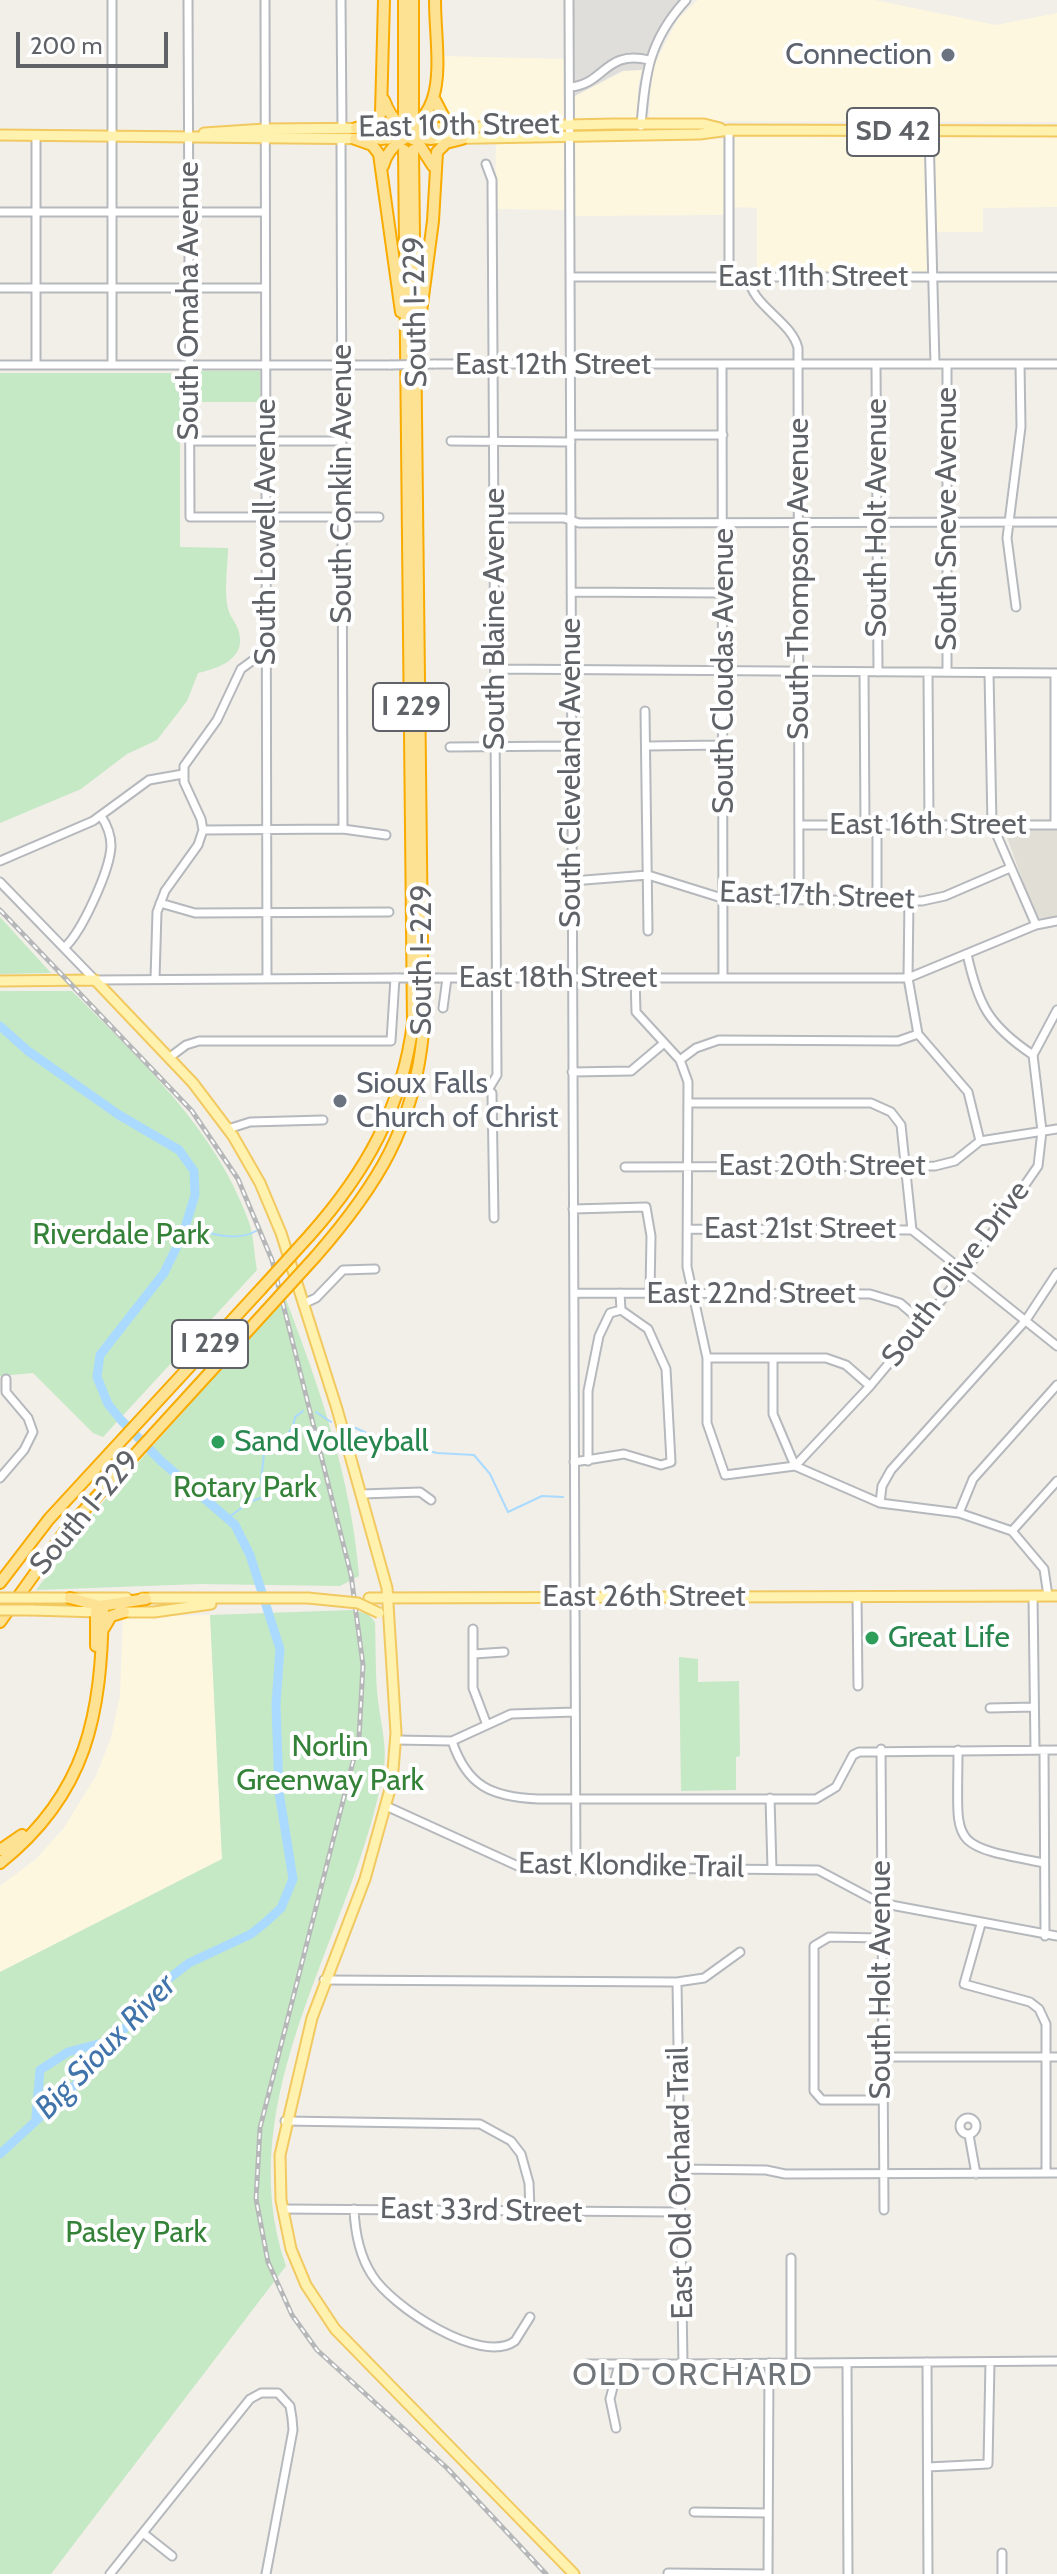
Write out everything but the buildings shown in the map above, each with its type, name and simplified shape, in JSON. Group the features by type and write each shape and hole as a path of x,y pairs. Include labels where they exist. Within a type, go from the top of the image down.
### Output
{"highway":[{"path":"384,0 382,94 377,120 355,134 377,150 412,381"},
{"name":"I 229","path":"404,0 408,62"},
{"name":"I 229","path":"408,62 413,0"},
{"path":"412,381 433,221 434,172 439,148 464,134 443,119 435,98 435,0"},
{"name":"South I-229","path":"0,1622 53,1546 360,1204 383,1169 407,1114 420,1059 424,995 408,62"},
{"path":"382,94 390,115 427,152 434,172"},
{"path":"382,176 388,154 429,113 435,98"},
{"path":"387,128 433,134"},
{"path":"381,139 409,133"},
{"name":"South I-229","path":"0,1583 49,1519 310,1235 356,1179 385,1130 401,1086 413,1023 412,381"},
{"path":"70,1598 100,1610 146,1599"},
{"path":"0,1863 50,1811 82,1757 99,1697 103,1634 100,1610"},
{"path":"0,1850 15,1842 41,1813 73,1759 94,1686 100,1610"},
{"path":"103,1634 111,1616 124,1612"}],"main road":[{"name":"East 10th Street","path":"433,134 640,130 704,124 729,130 1057,131"},
{"name":"East 10th Street","path":"0,135 355,134 387,128"},
{"name":"East 10th Street","path":"355,134 381,139"},
{"name":"East 18th Street","path":"0,981 95,980"},
{"path":"95,980 170,1057 228,1129 273,1212 362,1494 389,1597 396,1740 386,1806 365,1879 324,1980 285,2121 279,2160 282,2209 295,2261 320,2309 343,2339 574,2574"},
{"name":"East 26th Street","path":"0,1598 230,1600 1052,1596"},
{"path":"308,1598 358,1603 391,1623"},
{"name":"East 26th Street","path":"0,1610 174,1610 230,1600"}],"street":[{"path":"112,0 112,365"},
{"name":"South Omaha Avenue","path":"188,0 190,517 266,518"},
{"name":"South Lowell Avenue","path":"265,0 267,979"},
{"name":"South Conklin Avenue","path":"341,0 343,829"},
{"name":"South Cleveland Avenue","path":"569,0 576,1870"},
{"path":"640,130 643,83 649,60 663,31 686,0"},
{"path":"570,87 583,83 621,58 649,60"},
{"path":"729,130 729,277"},
{"name":"South Sneve Avenue","path":"929,132 935,364"},
{"path":"36,135 36,365"},
{"name":"South Blaine Avenue","path":"486,164 492,180 494,364 497,1075 488,1090 492,1093 494,1218"},
{"path":"0,212 265,212"},
{"name":"East 11th Street","path":"570,277 1057,277"},
{"name":"South Thompson Avenue","path":"749,277 752,289 796,341 799,365 799,899"},
{"path":"0,288 265,288"},
{"path":"1016,607 1007,553 1007,522 1021,427 1020,364"},
{"name":"East 12th Street","path":"0,365 1057,364"},
{"name":"South Cloudas Avenue","path":"722,365 723,977"},
{"name":"South Holt Avenue","path":"876,365 878,672"},
{"name":"South Sneve Avenue","path":"947,365 947,672"},
{"path":"451,441 723,435"},
{"path":"190,441 342,441"},
{"path":"266,518 379,517"},
{"path":"494,518 571,520 579,523 1057,522"},
{"path":"571,592 724,593"},
{"path":"203,830 183,774 188,759 217,720 241,669 252,661 266,659"},
{"path":"495,669 1056,673 1056,825"},
{"name":"South Holt Avenue","path":"864,672 865,824"},
{"name":"South Sneve Avenue","path":"928,672 929,825"},
{"path":"989,673 992,824 1036,925"},
{"path":"645,711 648,746 648,931"},
{"path":"648,746 723,745"},
{"path":"450,747 571,746"},
{"path":"0,861 101,816 149,780 183,774"},
{"path":"64,948 79,930 109,858 109,834 101,816"},
{"path":"877,824 877,899"},
{"name":"East 16th Street","path":"800,825 1056,825"},
{"path":"203,830 343,829 386,835"},
{"path":"155,979 156,921 160,903 203,830"},
{"name":"East 17th Street","path":"572,881 648,875 725,899 909,900 945,896 1010,868"},
{"path":"0,882 95,980"},
{"path":"909,900 908,978 918,1034 968,1092 980,1141"},
{"path":"160,903 195,913 389,912"},
{"name":"East 18th Street","path":"95,980 908,978 1036,925 1057,921"},
{"path":"967,954 982,1008 1016,1044 1033,1055 1057,1010"},
{"path":"635,977 636,1012 680,1060 688,1082 687,1267 707,1358 707,1423 725,1475 795,1466 880,1503 959,1513 1012,1531 1044,1569 1052,1596"},
{"path":"170,1057 186,1045 199,1041 391,1041 397,978"},
{"path":"443,978 443,1008"},
{"path":"680,1060 696,1048 719,1040 898,1041 918,1034"},
{"path":"572,1072 631,1071 663,1044"},
{"name":"South Olive Drive","path":"795,1466 870,1386 964,1273 1038,1166 1042,1131 1033,1055"},
{"path":"689,1103 878,1105 891,1112 901,1125 912,1230 1057,1346"},
{"path":"228,1129 250,1122 323,1120"},
{"name":"East 20th Street","path":"625,1167 946,1164 980,1141 1057,1129"},
{"path":"573,1209 646,1207 651,1236 650,1293"},
{"name":"East 21st Street","path":"688,1229 912,1230"},
{"path":"303,1304 316,1298 343,1270 375,1269"},
{"path":"880,1503 882,1486 891,1470 1026,1320 1057,1273"},
{"name":"East 22nd Street","path":"574,1293 880,1295 900,1303 921,1321"},
{"path":"620,1293 621,1310"},
{"path":"588,1461 588,1391 599,1336 609,1315 621,1310"},
{"path":"574,1462 624,1454 663,1466 671,1462 666,1369 648,1329 621,1310"},
{"path":"707,1358 837,1361 870,1386"},
{"path":"773,1358 773,1414 795,1466"},
{"path":"0,1478 24,1450 33,1432 28,1418 6,1392 6,1379"},
{"path":"959,1513 973,1479 1057,1385"},
{"path":"1012,1531 1057,1481"},
{"path":"362,1494 420,1492 431,1500"},
{"path":"857,1596 858,1686"},
{"path":"1033,1596 1035,1750"},
{"path":"473,1629 473,1688 487,1725"},
{"path":"474,1654 504,1652"},
{"path":"990,1708 1034,1707"},
{"path":"396,1740 452,1741 511,1714 575,1712"},
{"path":"452,1741 461,1768 479,1785 518,1798 575,1799 824,1797 836,1787 853,1755 881,1749 1057,1750"},
{"name":"South Holt Avenue","path":"881,1749 884,2210"},
{"path":"958,1750 958,1815 969,1845 980,1851 1044,1863"},
{"path":"1044,1750 1045,1936"},
{"path":"770,1798 772,1869"},
{"name":"East Klondike Trail","path":"386,1806 507,1864 529,1869 818,1870 880,1903 1057,1936"},
{"path":"981,1924 964,1984 1030,2002 1039,2009 1046,2024 1046,2173"},
{"path":"881,1938 829,1937 814,1946 814,2091 822,2100 882,2100"},
{"path":"324,1980 677,1982 704,1978 740,1952"},
{"name":"East Old Orchard Trail","path":"677,1982 683,2364 1057,2361"},
{"path":"883,2057 1057,2057"},
{"path":"285,2121 481,2121 511,2141 521,2154 529,2183 530,2211"},
{"path":"969,2135 976,2174"},
{"path":"680,2169 884,2174 1057,2173"},
{"name":"East 33rd Street","path":"282,2209 681,2212"},
{"path":"354,2209 356,2237 365,2263 379,2286 410,2313 475,2345 490,2348 515,2341 530,2317"},
{"path":"791,2258 791,2363"},
{"path":"927,2362 928,2574"},
{"path":"928,2467 988,2464 990,2362"},
{"path":"668,2573 768,2574 769,2363"},
{"path":"847,2363 848,2574"},
{"path":"587,2364 683,2364"},
{"path":"616,2428 610,2399 619,2364"},
{"path":"110,2574 250,2399 261,2393 273,2392 290,2406 293,2430 266,2574"},
{"path":"694,2512 768,2513"},
{"path":"143,2533 172,2556"},
{"path":"1002,2553 1002,2574"}],"shaded area":[{"path":"573,0 682,0 660,28 642,70 622,71 573,97"},
{"path":"698,0 875,0 996,25 1057,13 1057,122 649,121 651,71 678,19"},
{"path":"439,56 567,59 567,121 456,123 439,103"},
{"path":"630,68 642,70 638,86 638,120 573,120 573,97"},
{"path":"927,134 928,273 757,274 757,208 733,207 732,135"},
{"path":"933,137 1057,137 1057,207 983,208 983,232 932,232"},
{"path":"726,139 726,215 575,216 574,140"},
{"path":"496,140 565,141 564,210 495,209"},
{"path":"1004,829 1057,830 1057,917 1036,918"},
{"path":"210,1615 222,1859 0,1972 0,1886 36,1859 63,1829 96,1776 111,1738 120,1695 123,1617"}],"green space":[{"path":"194,371 260,371 260,402 194,402"},
{"path":"0,373 180,373 180,547 228,548 227,605 240,639 236,654 230,660 198,673 187,701 157,740 127,754 81,789 0,823"},
{"path":"0,917 51,973 0,974"},
{"name":"Riverdale Park","path":"0,991 72,991 149,1070 196,1126 217,1156 251,1228 257,1270 103,1437 93,1433 33,1373 0,1376"},
{"name":"Rotary Park","path":"285,1297 332,1434 349,1505 359,1576 340,1586 200,1584 36,1590 97,1509"},
{"path":"352,1610 368,1614 375,1622 384,1764 368,1834 283,2078 272,2140 272,2203 286,2266 51,2574 0,2574 0,1972 222,1859 210,1615"},
{"path":"679,1657 698,1659 698,1682 739,1681 740,1756 736,1757 736,1790 681,1791"}],"waterway":[{"name":"Big Sioux River","path":"0,1026 28,1051 119,1115 179,1150 194,1171 195,1195 183,1234 164,1273 100,1355 97,1377 108,1404 121,1420 161,1461 235,1525 250,1555 280,1649 276,1704 279,1792 293,1879 281,1908 266,1922 251,1934 189,1963 158,1987 90,2071 0,2154"},
{"path":"186,1225 212,1234 230,1236 248,1235 256,1231"},
{"path":"228,1518 249,1502 267,1496 261,1481 264,1453 291,1430 295,1417 303,1411"},
{"path":"316,1412 331,1422"},
{"path":"351,1426 380,1439 437,1453 474,1455 490,1474 508,1512 542,1496 563,1497"},
{"path":"36,2117 40,2070 68,2052 113,2040"}],"railway":[{"path":"0,910 192,1111 238,1179 272,1260 351,1575 363,1665 359,1738 260,2128 256,2199 268,2262 292,2315 317,2350 447,2468 546,2574"}],"place":[{"name":"Connection","path":"948,55"},
{"name":"Sioux Falls Church of Christ","path":"340,1101"},
{"name":"Sand Volleyball","path":"218,1442"},
{"name":"Great Life","path":"872,1638"}],"district":[{"name":"OLD ORCHARD","path":"693,2376"}],"park label":[{"name":"Norlin Greenway Park","path":"330,1764"},
{"name":"Pasley Park","path":"136,2233"}]}
